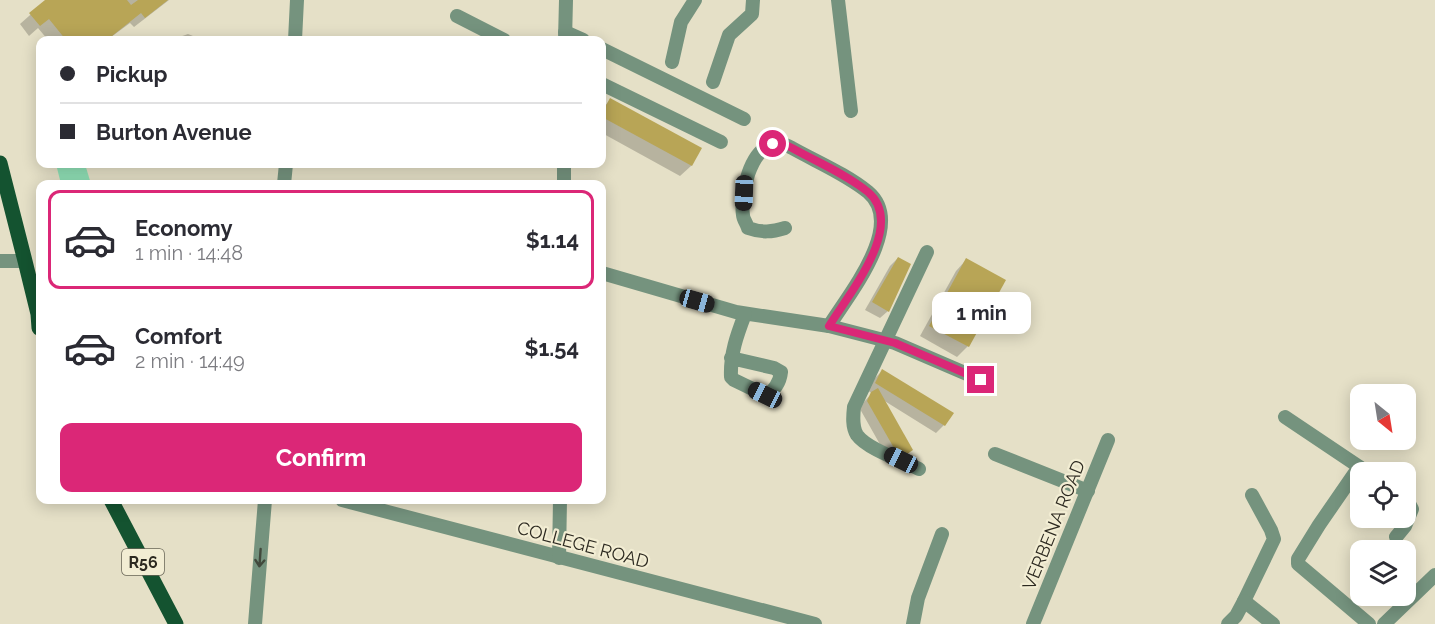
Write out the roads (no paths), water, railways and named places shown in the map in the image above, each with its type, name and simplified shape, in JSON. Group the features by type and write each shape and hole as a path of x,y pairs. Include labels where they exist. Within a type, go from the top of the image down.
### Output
{"main road":[{"path":"0,163 32,316 36,324"},
{"path":"0,197 21,261"},
{"name":"R56","path":"113,504 176,624"}],"street":[{"path":"295,36 297,0"},
{"path":"565,36 566,0"},
{"path":"672,62 681,22 695,0"},
{"path":"713,82 729,35 752,14 753,0"},
{"path":"838,0 851,111"},
{"path":"457,16 496,36"},
{"path":"606,51 744,119"},
{"path":"606,86 721,141"},
{"path":"785,228 771,232 758,232 748,228 743,216 744,193 749,171 755,158 773,144 782,143 853,182 870,194 880,208 882,225 879,240 866,267 829,326"},
{"path":"919,470 865,443 855,429 854,407 927,252"},
{"path":"0,261 21,261"},
{"path":"606,274 745,314 829,326 885,341 981,380"},
{"path":"731,358 745,314"},
{"path":"1285,417 1351,462"},
{"name":"VERBENA ROAD","path":"1033,624 1108,441"},
{"path":"995,454 1088,491"},
{"path":"1350,486 1319,525 1298,559 1298,564 1369,624"},
{"path":"1228,624 1236,616 1274,539 1252,495"},
{"path":"255,624 265,504"},
{"name":"COLLEGE ROAD","path":"357,504 815,624"},
{"path":"559,558 560,504"},
{"path":"1396,537 1403,528"},
{"path":"913,624 918,598 942,534"},
{"path":"1384,624 1435,575"},
{"path":"1244,601 1273,624"}]}
